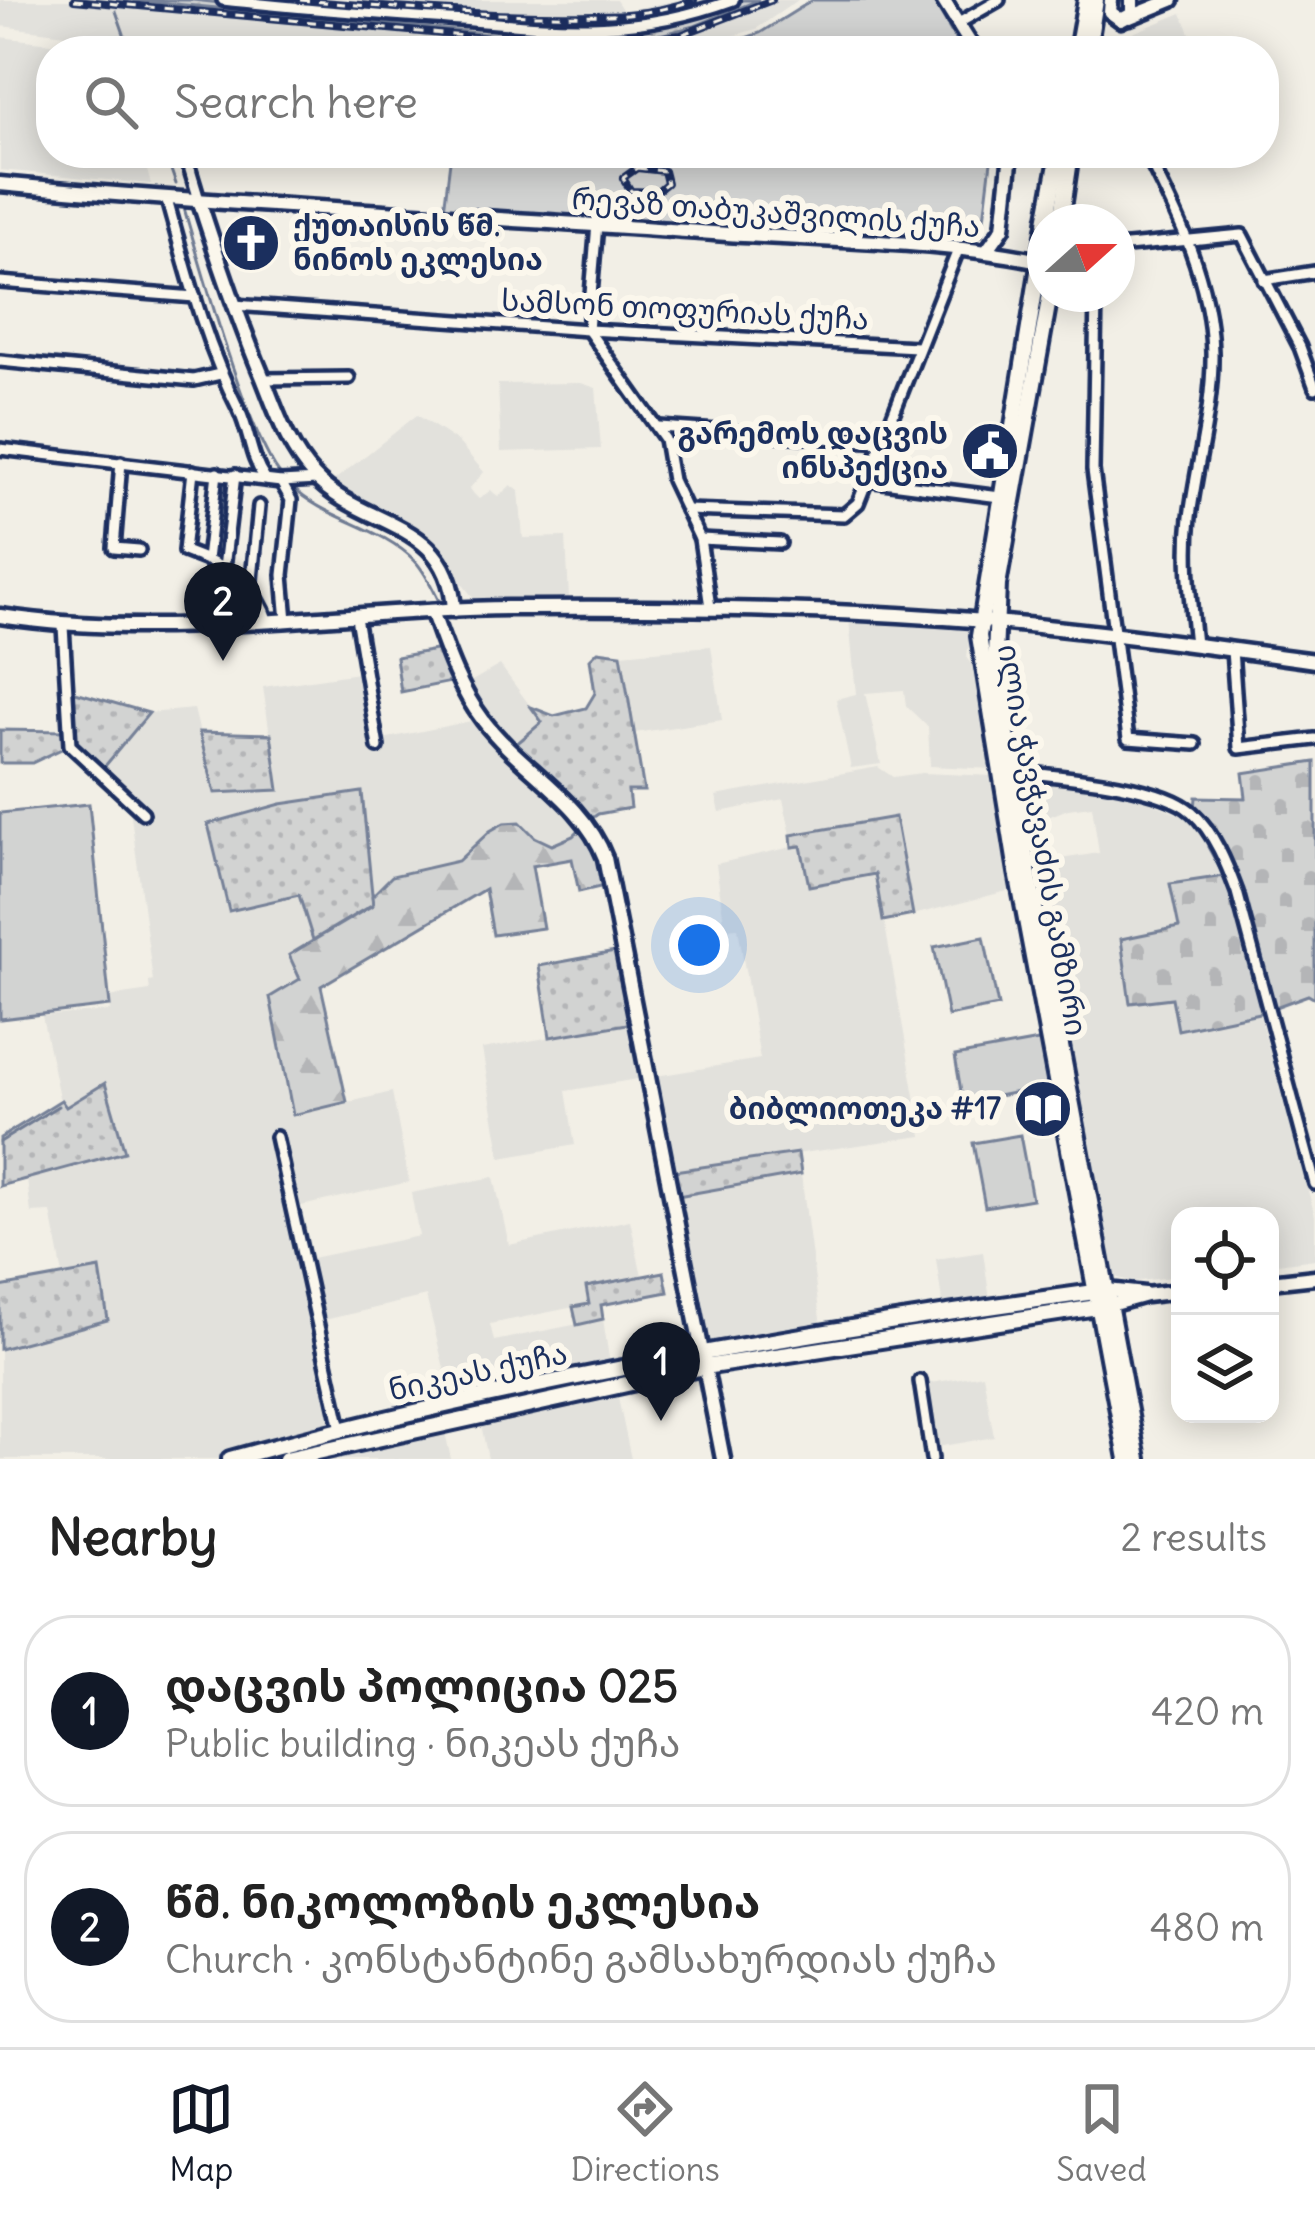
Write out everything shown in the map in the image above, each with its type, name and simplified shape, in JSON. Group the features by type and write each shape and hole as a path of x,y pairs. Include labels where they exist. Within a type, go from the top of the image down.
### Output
{"main road":[{"path":"1081,36 1090,7"},
{"name":"ილია ჭავჭავაძის გამზირი","path":"1050,204 1056,168"},
{"path":"1064,204 1069,168"},
{"name":"ილია ჭავჭავაძის გამზირი","path":"1033,312 1000,497 986,622 1000,774 1102,1299 1138,1459"},
{"name":"ილია ჭავჭავაძის გამზირი","path":"1046,312 986,622 1127,1459"},
{"name":"ნიკეას ქუჩა","path":"230,1459 341,1429 702,1359 1102,1299"},
{"name":"ნიკეას ქუჩა","path":"286,1459 702,1359"}],"street":[{"path":"223,0 607,29 675,19 733,0"},
{"path":"366,0 370,13"},
{"path":"944,0 965,36"},
{"path":"957,24 999,0"},
{"path":"1111,0 1112,16"},
{"path":"1130,17 1132,0"},
{"path":"1090,7 1119,20 1171,0"},
{"path":"190,168 234,305 283,429 311,481 345,502 388,518 422,543 447,578 454,610"},
{"path":"1010,168 1003,228 1009,245 1021,257"},
{"path":"1154,168 1189,239 1205,293 1212,352 1187,558 1195,645"},
{"name":"რევაზ თაბუკაშვილის ქუჩა","path":"0,184 200,203 597,224 1027,258"},
{"path":"167,200 220,374 265,479"},
{"path":"597,224 588,330 659,427 672,480 700,539 710,607"},
{"path":"986,252 1003,228"},
{"path":"1135,245 1242,235 1300,347 1315,388"},
{"path":"686,510 844,515 858,503 958,250"},
{"path":"1264,280 1315,272"},
{"path":"0,282 194,297"},
{"name":"სამსონ თოფურიას ქუჩა","path":"234,305 588,330 917,346"},
{"path":"1096,312 1094,470 1129,740 1195,745"},
{"path":"0,361 194,380 220,374"},
{"path":"263,379 349,378"},
{"path":"659,427 881,442"},
{"path":"0,449 280,482 311,481"},
{"path":"121,462 114,548 139,550"},
{"path":"193,471 184,551 236,573 268,622"},
{"path":"207,560 217,473"},
{"path":"224,568 236,476"},
{"path":"867,480 1000,497"},
{"path":"280,482 291,500 283,575 287,621"},
{"path":"251,590 259,506"},
{"path":"700,539 780,543"},
{"path":"0,616 118,629 454,610 710,607 986,622 1315,662"},
{"path":"432,611 455,674 484,721 581,818 598,838 605,858 723,1459"},
{"path":"356,617 378,747"},
{"path":"63,626 70,745 143,813"},
{"path":"1232,650 1239,748 1315,739"},
{"path":"1011,771 1098,781 1166,798 1190,810 1205,830 1226,861 1237,892 1315,1184"},
{"path":"276,1137 341,1429"},
{"path":"1279,1281 1315,1277"},
{"path":"1102,1299 1171,1292"},
{"path":"920,1381 932,1459"}],"shaded area":[{"path":"0,0 133,0 507,36 82,36 0,26"},
{"path":"193,0 616,0 623,11 679,0 742,0 686,21 607,34 367,19"},
{"path":"759,0 798,0 756,29 732,36 647,36 695,26"},
{"path":"1182,13 1191,36 1125,36"},
{"path":"0,37 36,41 36,168 146,168 151,184 0,170"},
{"path":"581,383 596,388 601,449 501,452 498,384"},
{"path":"417,415 458,442 484,472 469,489 479,499 491,490 498,497 511,485 519,491 523,538 566,537 569,599 476,601 414,524 332,482"},
{"path":"849,619 971,628 967,657 980,676 994,769 930,766 928,727 906,706 904,690 865,693 881,764 851,768 836,699 856,694"},
{"path":"711,646 722,720 634,733 621,654"},
{"path":"500,665 542,722 515,747 588,821 573,836 552,845 520,822 490,831 458,861 392,876 372,896 361,792 300,895 313,940 289,955 300,979 294,1115 392,1092 409,1182 292,1208 302,1260 419,1236 411,1193 494,1177 509,1245 630,1220 642,1276 586,1287 589,1304 490,1324 494,1341 603,1319 611,1371 453,1404 426,1296 316,1322 341,1429 230,1459 0,1459 0,1349 108,1320 100,1270 63,1275 51,1212 31,1213 27,1179 125,1152 105,1084 66,1108 59,1097 42,1016 110,1011 108,997 150,991 153,981 129,801 100,772 149,713 194,709 215,794 278,790 263,687 365,672 378,740 486,718 463,686"},
{"path":"878,767 893,777 922,773 994,776 1015,889 913,915 895,817 791,835 783,799 720,812 716,796"},
{"path":"1014,776 1141,798 1192,820 1225,876 1171,884 1179,927 1131,1003 1173,998 1179,1030 1259,1013 1315,1216 1315,1259 1279,1264 1279,1207 1171,1207 1171,1277 1132,1282 1112,1276 1104,1257 1029,864 1099,853 1092,806 1068,809 1023,827"},
{"path":"801,845 876,874 922,1136 667,1172 649,1077 566,1091 575,1145 501,1158 482,1049 639,1022 650,1077 760,1059 738,928 725,929 716,864"},
{"path":"801,1174 822,1334 701,1352 672,1197"},
{"path":"983,1252 990,1300 943,1308 936,1259"},
{"path":"983,1374 994,1437 937,1447 926,1384"},
{"path":"617,1393 631,1459 488,1459 481,1424"},
{"path":"445,1432 451,1459 335,1456"}],"green space":[{"path":"133,0 193,0 367,19 606,34 686,21 743,0 759,0 660,35 507,36"},
{"path":"813,0 933,0 953,36 752,36"},
{"path":"449,168 990,168 982,236 444,210"},
{"path":"447,648 461,680 401,692 396,657"},
{"path":"598,651 621,654 644,791 628,791 630,808 598,814 588,821 514,746 542,722 531,707 554,716 586,708 595,693 590,659"},
{"path":"65,689 149,713 100,772 70,745 32,763 0,763 0,730 66,731"},
{"path":"199,732 271,734 279,790 215,793"},
{"path":"1315,762 1315,999 1308,995 1259,1013 1178,1030 1172,998 1130,1003 1121,939 1179,927 1170,884 1224,876 1208,847 1217,838 1195,810 1196,797 1246,798 1243,773"},
{"path":"362,792 373,904 313,940 299,895 229,911 208,824 281,804"},
{"path":"89,804 110,1006 0,1019 0,813"},
{"path":"895,817 913,915 883,921 875,874 809,886 801,846 792,847 791,835"},
{"path":"588,821 613,884 579,892 572,859 532,866 543,928 493,935 485,889 321,986 347,1102 293,1115 270,997 300,979 289,955 373,905 372,896 392,876 458,861 504,823 520,822 552,845 573,836"},
{"path":"984,937 998,1006 948,1016 934,947"},
{"path":"626,950 639,1022 550,1037 539,966"},
{"path":"1044,1040 1053,1085 963,1103 955,1056"},
{"path":"105,1083 125,1152 0,1186 0,1138 61,1100 66,1107"},
{"path":"1020,1135 1032,1199 985,1207 973,1143"},
{"path":"798,1153 801,1174 672,1197 667,1172"},
{"path":"100,1269 108,1320 0,1349 0,1287"},
{"path":"664,1272 668,1292 601,1305 603,1319 577,1325 573,1307 589,1304 586,1287"}],"waterway":[{"path":"116,11 125,36"},
{"path":"170,168 176,184"},
{"path":"184,208 242,393 256,430 284,479"},
{"path":"291,486 320,507 401,549 423,571 440,603"},
{"path":"0,1142 58,1106"}],"railway":[{"path":"74,0 464,36"},
{"path":"300,0 449,12 579,15 636,13 694,0"},
{"path":"673,36 772,0"},
{"path":"637,168 664,171 667,183 656,192 631,191 623,178 637,168"}],"place":[{"name":"ქუთაისის წმ. ნინოს ეკლესია","path":"251,243"},
{"name":"გარემოს დაცვის ინსპექცია","path":"990,451"},
{"name":"წმ. ნიკოლოზის ეკლესია","path":"223,661"},
{"name":"ბიბლიოთეკა #17","path":"1043,1109"},
{"name":"დაცვის პოლიცია 025","path":"661,1421"}]}
